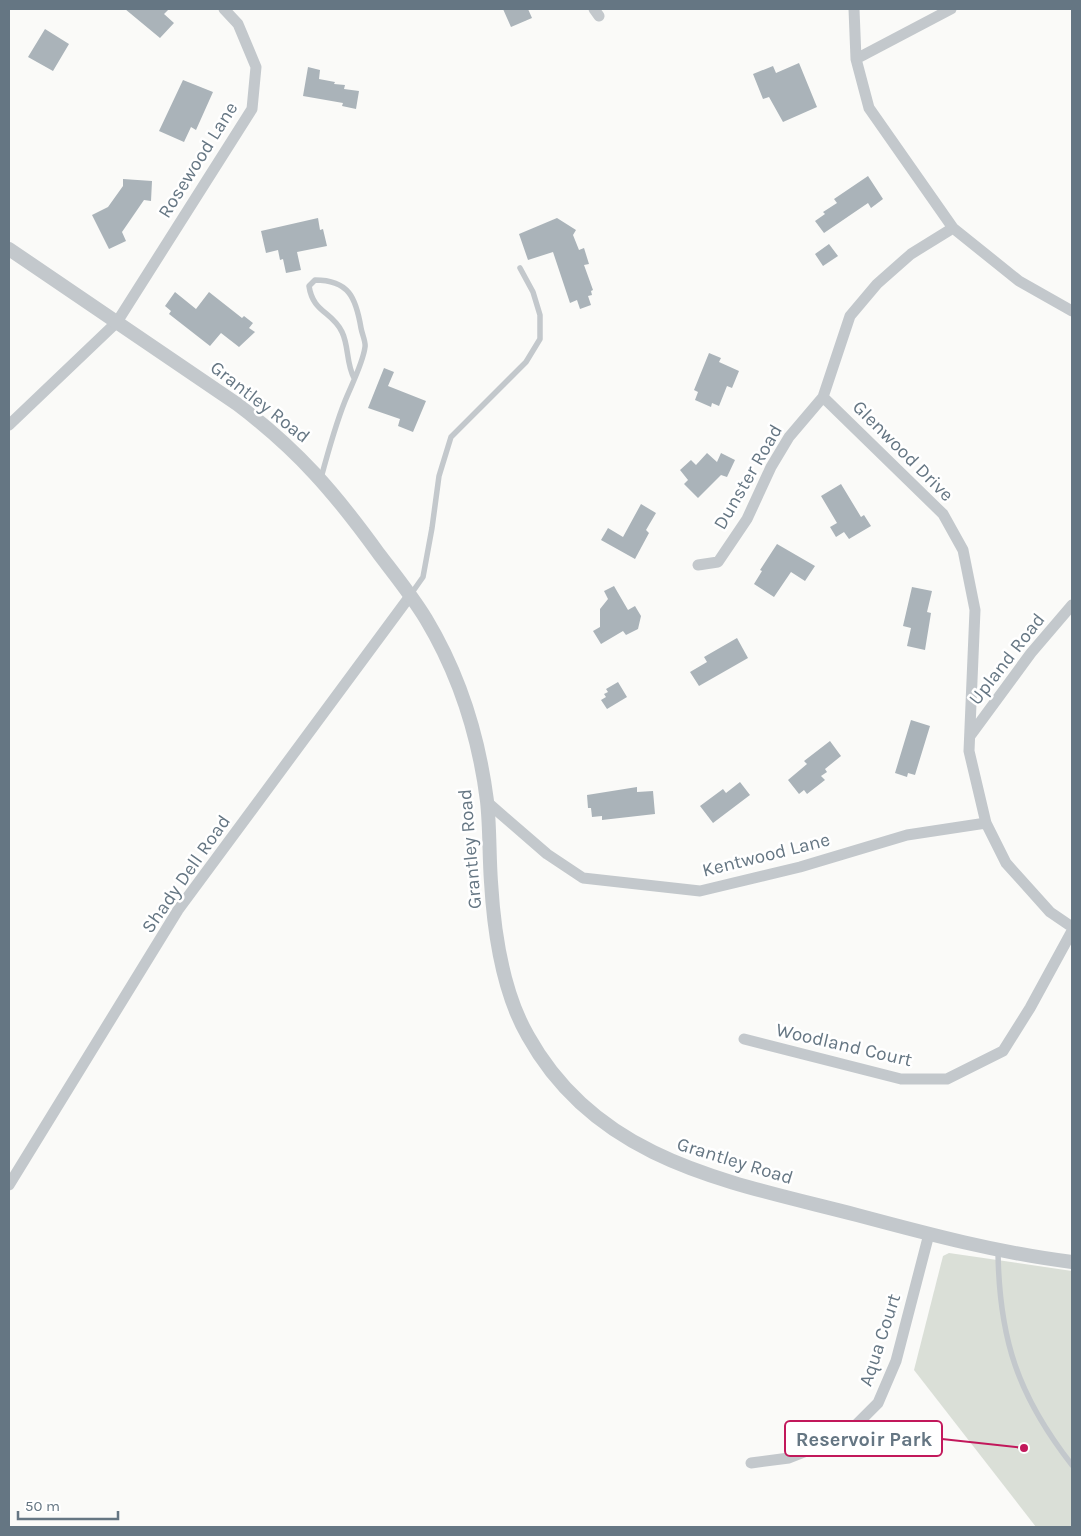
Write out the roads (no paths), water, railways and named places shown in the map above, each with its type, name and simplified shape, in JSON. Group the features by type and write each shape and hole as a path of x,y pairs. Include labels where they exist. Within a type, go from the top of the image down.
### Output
{"street":[{"name":"Rosewood Lane","path":"9,425 117,322 252,108 256,67 238,24 224,9"},
{"path":"854,9 856,59 870,108 953,228 1019,281 1072,311"},
{"path":"856,59 951,9"},
{"path":"823,397 850,316 877,284 911,254 953,228"},
{"name":"Grantley Road","path":"9,249 263,424 321,478 410,596 446,655 463,697 473,732 487,802 491,885 498,942 517,1014 543,1060 564,1088 589,1112 614,1132 654,1154 685,1168 725,1181 930,1234 1034,1257 1072,1262"},
{"name":"Dunster Road","path":"698,565 718,562 747,519 771,468 789,437 811,414 823,397"},
{"name":"Glenwood Drive","path":"823,397 943,514 963,550 975,610 969,751 986,824 1006,863 1050,912 1072,927"},
{"name":"Shady Dell Road","path":"9,1185 178,910 410,596"},
{"name":"Upland Road","path":"970,736 1031,653 1072,605"},
{"name":"Kentwood Lane","path":"487,802 547,854 583,878 700,891 800,867 908,835 986,824"},
{"name":"Woodland Court","path":"744,1040 901,1079 948,1079 1003,1052 1030,1008 1072,931"},
{"name":"Aqua Court","path":"751,1463 789,1458 845,1436 878,1403 896,1361 930,1234"}],"lane":[{"path":"410,596 422,577 432,528 439,476 451,437 526,362 540,339 540,315 533,292 520,268"},
{"path":"321,478 331,442 354,378 365,346 357,305 349,291 328,280 315,280 309,286 311,300 343,332 349,368 354,378"},
{"path":"998,1249 1000,1296 1013,1360 1024,1391 1038,1417 1072,1465"}],"place":[{"name":"Reservoir Park","path":"1024,1448"}]}
